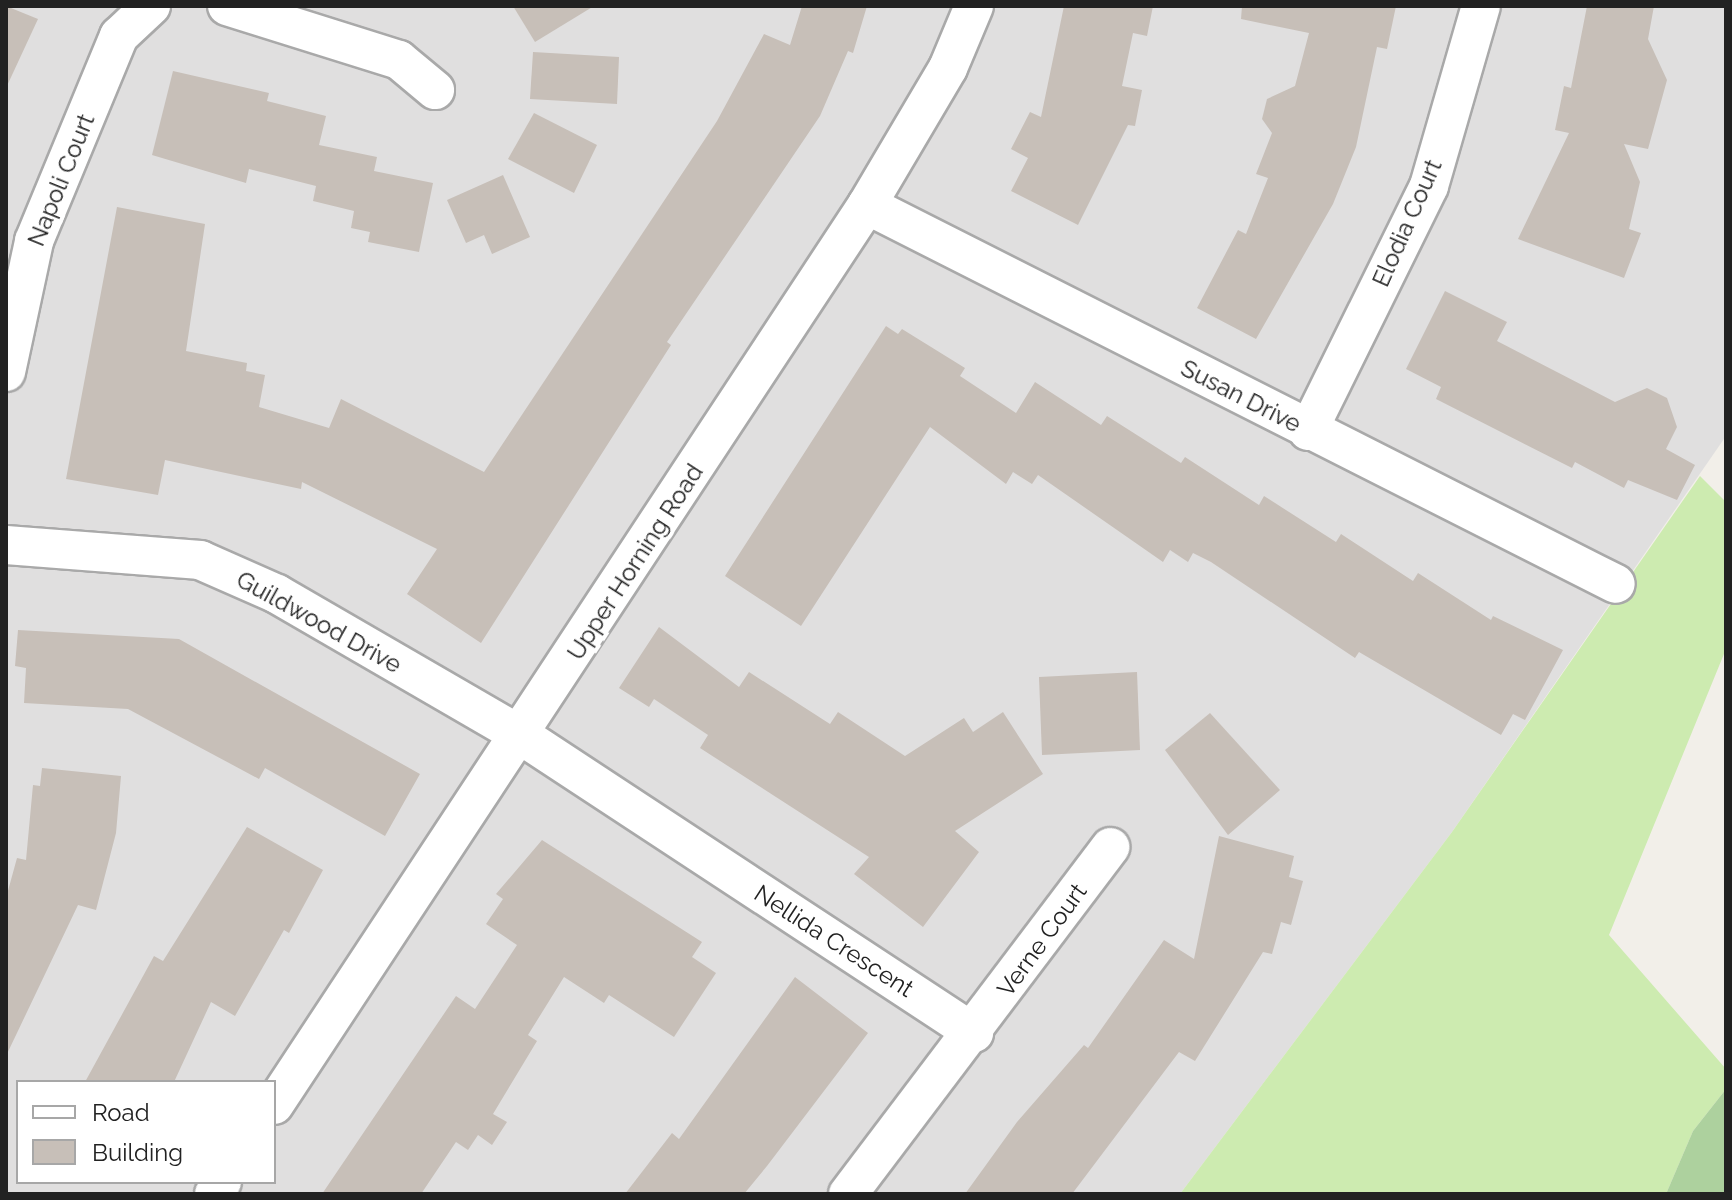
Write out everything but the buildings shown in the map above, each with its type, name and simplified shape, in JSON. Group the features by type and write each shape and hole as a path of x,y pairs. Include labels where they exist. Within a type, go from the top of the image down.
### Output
{"street":[{"name":"Napoli Court","path":"6,372 34,241 119,36 151,6"},
{"path":"227,6 399,60 435,90"},
{"name":"Upper Horning Road","path":"276,1102 522,736 867,205 948,68 974,6"},
{"name":"Elodia Court","path":"1308,431 1429,186 1481,6"},
{"name":"Susan Drive","path":"867,205 1308,431 1616,584"},
{"name":"Guildwood Drive","path":"6,545 200,560 277,594 522,736"},
{"name":"Nellida Crescent","path":"522,736 974,1033"},
{"name":"Verne Court","path":"974,1033 1110,847"},
{"path":"848,1194 974,1033"}],"shaded area":[{"path":"6,6 1726,6 1726,436 1452,832 1180,1194 6,1194"}],"green space":[{"path":"1700,476 1726,502 1726,649 1609,935 1726,1069 1726,1089 1693,1131 1666,1194 1180,1194 1452,832"},
{"path":"1726,1089 1726,1194 1666,1194 1693,1131"}]}
